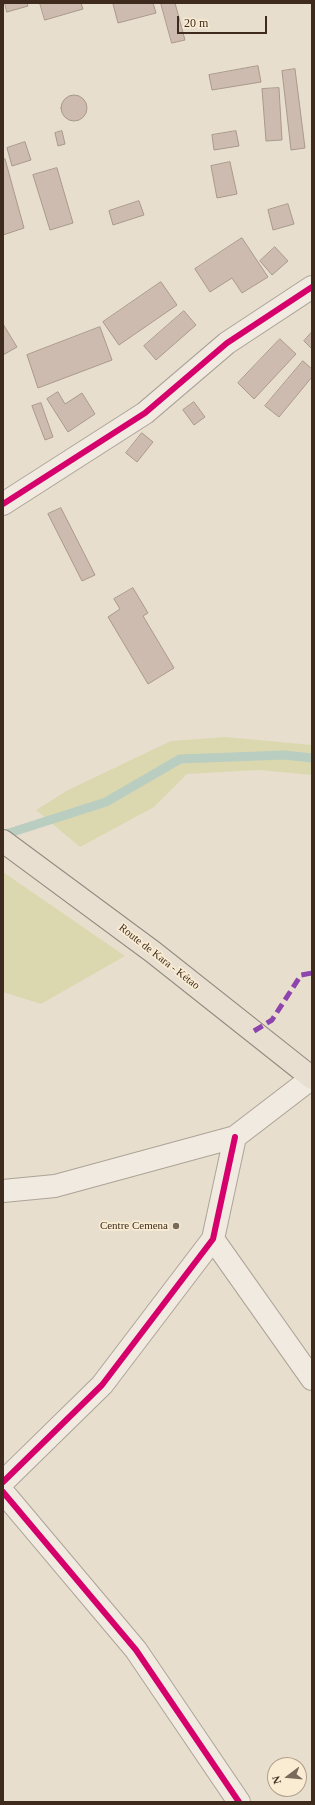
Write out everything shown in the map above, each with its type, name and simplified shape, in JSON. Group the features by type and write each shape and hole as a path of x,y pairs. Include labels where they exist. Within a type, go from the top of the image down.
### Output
{"main road":[{"name":"Route de Kara - Kétao","path":"3,840 153,952 312,1078"}],"street":[{"path":"3,504 145,413 226,343 312,287"},
{"path":"3,1190 55,1186 235,1137 312,1078"},
{"path":"3,1482 102,1385 213,1239 235,1137"},
{"path":"213,1239 312,1379"},
{"path":"3,1492 136,1650 239,1802"}],"shaded area":[{"path":"225,737 312,745 312,775 258,770 187,774 154,807 80,847 36,810 68,790 171,741"},
{"path":"3,872 125,956 41,1004 3,992"}],"building":[{"path":"5,3 27,3 28,6 7,12"},
{"path":"40,3 81,3 83,9 45,20"},
{"path":"153,3 156,13 118,23 113,4"},
{"path":"161,3 175,3 185,40 172,43"},
{"path":"258,66 261,82 212,90 209,75"},
{"path":"295,69 305,148 291,150 282,71"},
{"path":"279,88 282,140 266,141 262,89"},
{"path":"74,95 83,99 87,108 83,117 74,121 65,117 61,108 65,99"},
{"path":"62,131 65,144 58,146 55,133"},
{"path":"236,131 239,146 214,150 212,135"},
{"path":"25,142 31,160 12,166 7,148"},
{"path":"5,159 24,228 3,235 3,160"},
{"path":"230,162 237,194 217,198 211,166"},
{"path":"57,168 73,223 50,230 33,175"},
{"path":"139,201 144,215 113,225 109,211"},
{"path":"288,204 294,224 273,230 268,210"},
{"path":"242,238 268,277 242,293 232,278 210,292 195,269"},
{"path":"275,247 288,261 272,275 260,261"},
{"path":"161,282 177,305 119,345 103,322"},
{"path":"184,311 196,325 156,360 144,346"},
{"path":"3,324 17,347 3,355"},
{"path":"100,327 112,360 38,388 27,355"},
{"path":"312,332 312,349 304,341"},
{"path":"280,339 296,354 254,399 238,383"},
{"path":"303,361 312,369 312,377 279,417 265,406"},
{"path":"58,392 65,404 82,393 95,414 68,432 47,399"},
{"path":"194,402 205,417 194,425 183,410"},
{"path":"41,403 53,437 45,440 32,406"},
{"path":"142,433 153,442 137,462 126,453"},
{"path":"61,508 95,575 82,581 48,514"},
{"path":"133,588 148,613 143,616 174,668 148,684 108,617 120,609 114,599"}],"waterway":[{"path":"3,835 106,802 180,759 284,755 312,758"}],"marked path":[{"path":"254,1031 272,1020 301,975 312,973"}],"cycle path":[{"path":"3,504 145,413 227,343 312,287"},
{"path":"3,1482 102,1385 213,1239 235,1137"},
{"path":"3,1492 136,1650 239,1802"}],"place":[{"name":"Centre Cemena","path":"176,1226"}]}
